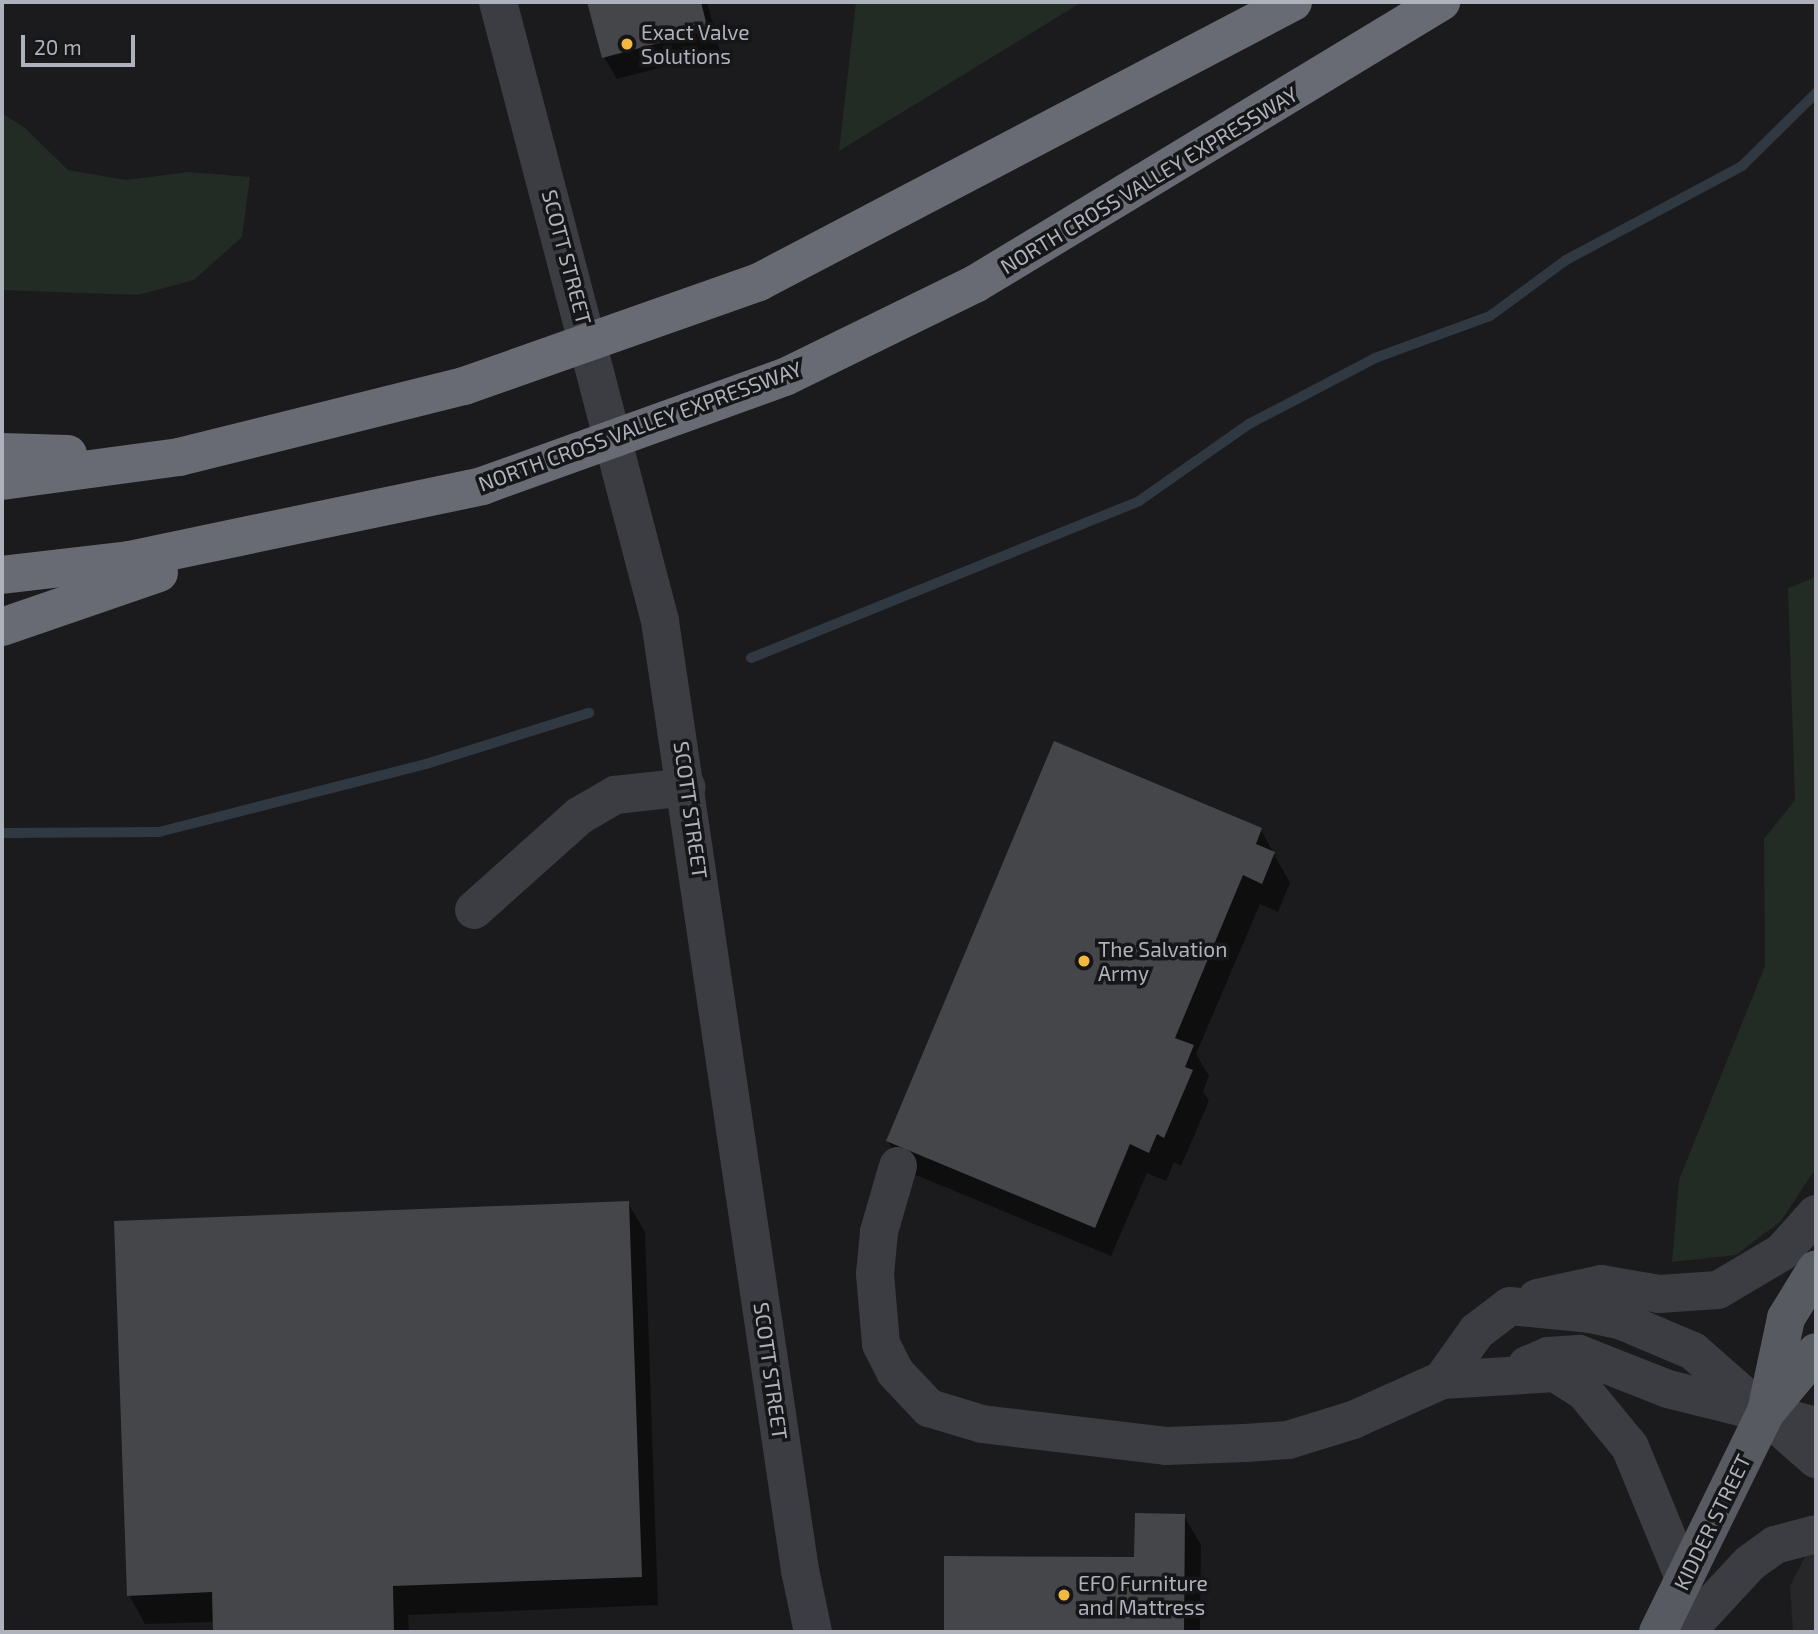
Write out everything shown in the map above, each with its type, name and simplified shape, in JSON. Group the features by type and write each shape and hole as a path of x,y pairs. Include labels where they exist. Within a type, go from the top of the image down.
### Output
{"highway":[{"path":"2,481 179,457 464,386 759,282 1293,2"},
{"name":"NORTH CROSS VALLEY EXPRESSWAY","path":"2,575 129,560 282,531 482,486 785,377 975,284 1441,2"},
{"path":"2,452 179,457"},
{"path":"2,627 282,531"}],"main road":[{"name":"KIDDER STREET","path":"1766,1412 1786,1318 1816,1269"},
{"name":"KIDDER STREET","path":"1658,1632 1766,1412 1816,1352"}],"street":[{"name":"SCOTT STREET","path":"498,2 660,621 687,787 800,1570 813,1632"},
{"path":"474,910 579,816 615,795 687,787"},
{"path":"898,1166 879,1233 875,1274 881,1344 895,1372 929,1408 982,1424 1166,1446 1245,1443 1288,1440 1353,1420 1442,1380 1555,1373 1584,1391 1630,1447 1684,1578"},
{"path":"1442,1380 1476,1331 1510,1306 1570,1288 1601,1284 1659,1294 1718,1290 1782,1252 1816,1214"},
{"path":"1510,1306 1590,1314 1651,1331 1692,1351 1766,1412 1799,1449 1816,1459"},
{"path":"1506,1374 1548,1356 1579,1354 1668,1389 1816,1426"},
{"path":"1686,1632 1749,1563 1775,1545 1816,1534"}],"shaded area":[{"path":"856,2 1082,2 839,151"},
{"path":"2,113 25,128 68,170 126,180 189,172 250,177 242,237 194,280 138,295 2,290"},
{"path":"1816,577 1816,1168 1781,1221 1736,1255 1672,1262 1679,1180 1765,966 1764,839 1795,800 1788,588"},
{"path":"1816,1535 1816,1632 1793,1632 1790,1586"}],"building":[{"name":"Exact Valve Solutions","path":"587,2 701,2 708,30 602,58"},
{"name":"The Salvation Army","path":"1054,741 1262,828 1256,844 1275,852 1262,884 1243,875 1175,1038 1194,1045 1185,1067 1193,1070 1164,1138 1157,1134 1149,1153 1130,1144 1095,1228 886,1141"},
{"path":"629,1201 642,1577 393,1586 394,1632 213,1632 212,1592 127,1596 114,1221"},
{"name":"EFO Furniture and Mattress","path":"1135,1513 1185,1514 1184,1632 944,1632 944,1556 1134,1557"}],"waterway":[{"path":"751,658 1139,501 1249,424 1375,358 1490,316 1566,260 1742,166 1816,93"},
{"path":"2,833 159,832 426,764 589,713"}],"place":[{"name":"Exact Valve Solutions","path":"627,44"},
{"name":"The Salvation Army","path":"1084,961"},
{"name":"EFO Furniture and Mattress","path":"1064,1595"}]}
